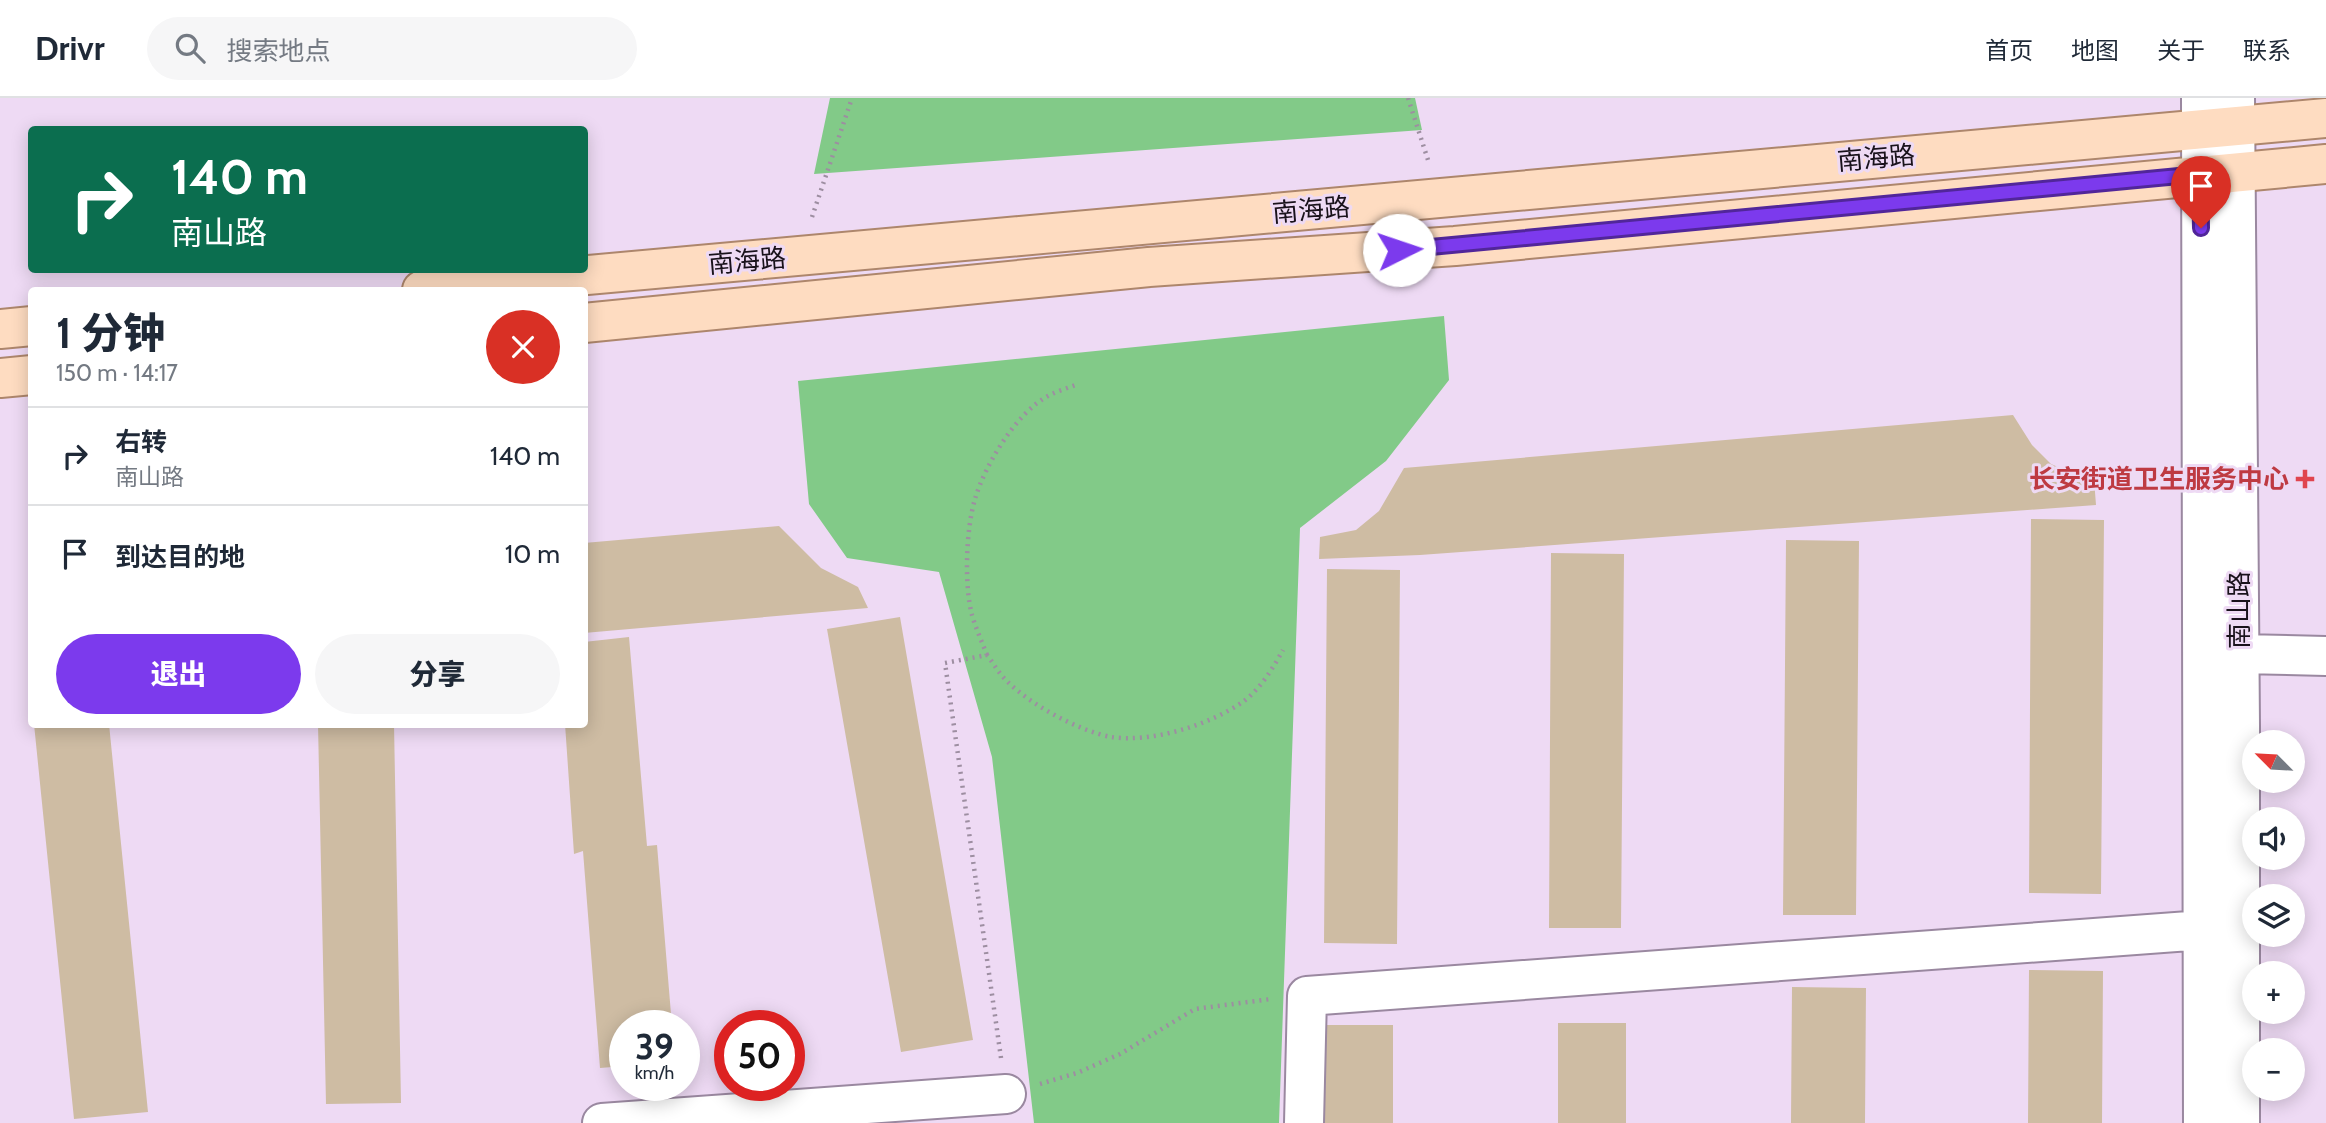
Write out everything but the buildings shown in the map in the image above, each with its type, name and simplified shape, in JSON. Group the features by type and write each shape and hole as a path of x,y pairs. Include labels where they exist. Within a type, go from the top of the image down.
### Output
{"main road":[{"name":"南海路","path":"455,287 1441,198 2218,113 2326,118"},
{"name":"南海路","path":"588,323 1149,267 1455,246 2326,164"},
{"path":"0,329 28,326"},
{"path":"0,378 28,375"}],"street":[{"name":"南山路","path":"2203,1123 2203,930 2218,113"},
{"name":"南山路","path":"2218,173 2240,654 2240,1123"},
{"path":"2240,654 2326,656"},
{"path":"1304,1123 1307,996 2203,930"},
{"path":"602,1123 855,1114 1006,1094"}],"path":[{"path":"799,256 852,98"},
{"path":"1408,98 1441,198"},
{"path":"1078,384 1046,397 1014,425 989,467 975,498 968,534 972,614 987,655 1006,681 1028,700 1083,728 1111,737 1149,736 1182,731 1245,700 1270,673 1283,650"},
{"path":"987,655 945,663 1006,1094 1076,1073 1120,1054 1195,1009 1307,996"}],"green space":[{"path":"830,98 1415,98 1422,130 814,174"},
{"path":"1444,316 1449,380 1386,461 1300,528 1279,1123 1034,1123 992,757 939,572 847,558 809,504 798,381"}],"place":[{"name":"长安街道卫生服务中心","path":"2305,479"}],"route":[{"path":"1399,250 2200,174 2201,228"}]}
